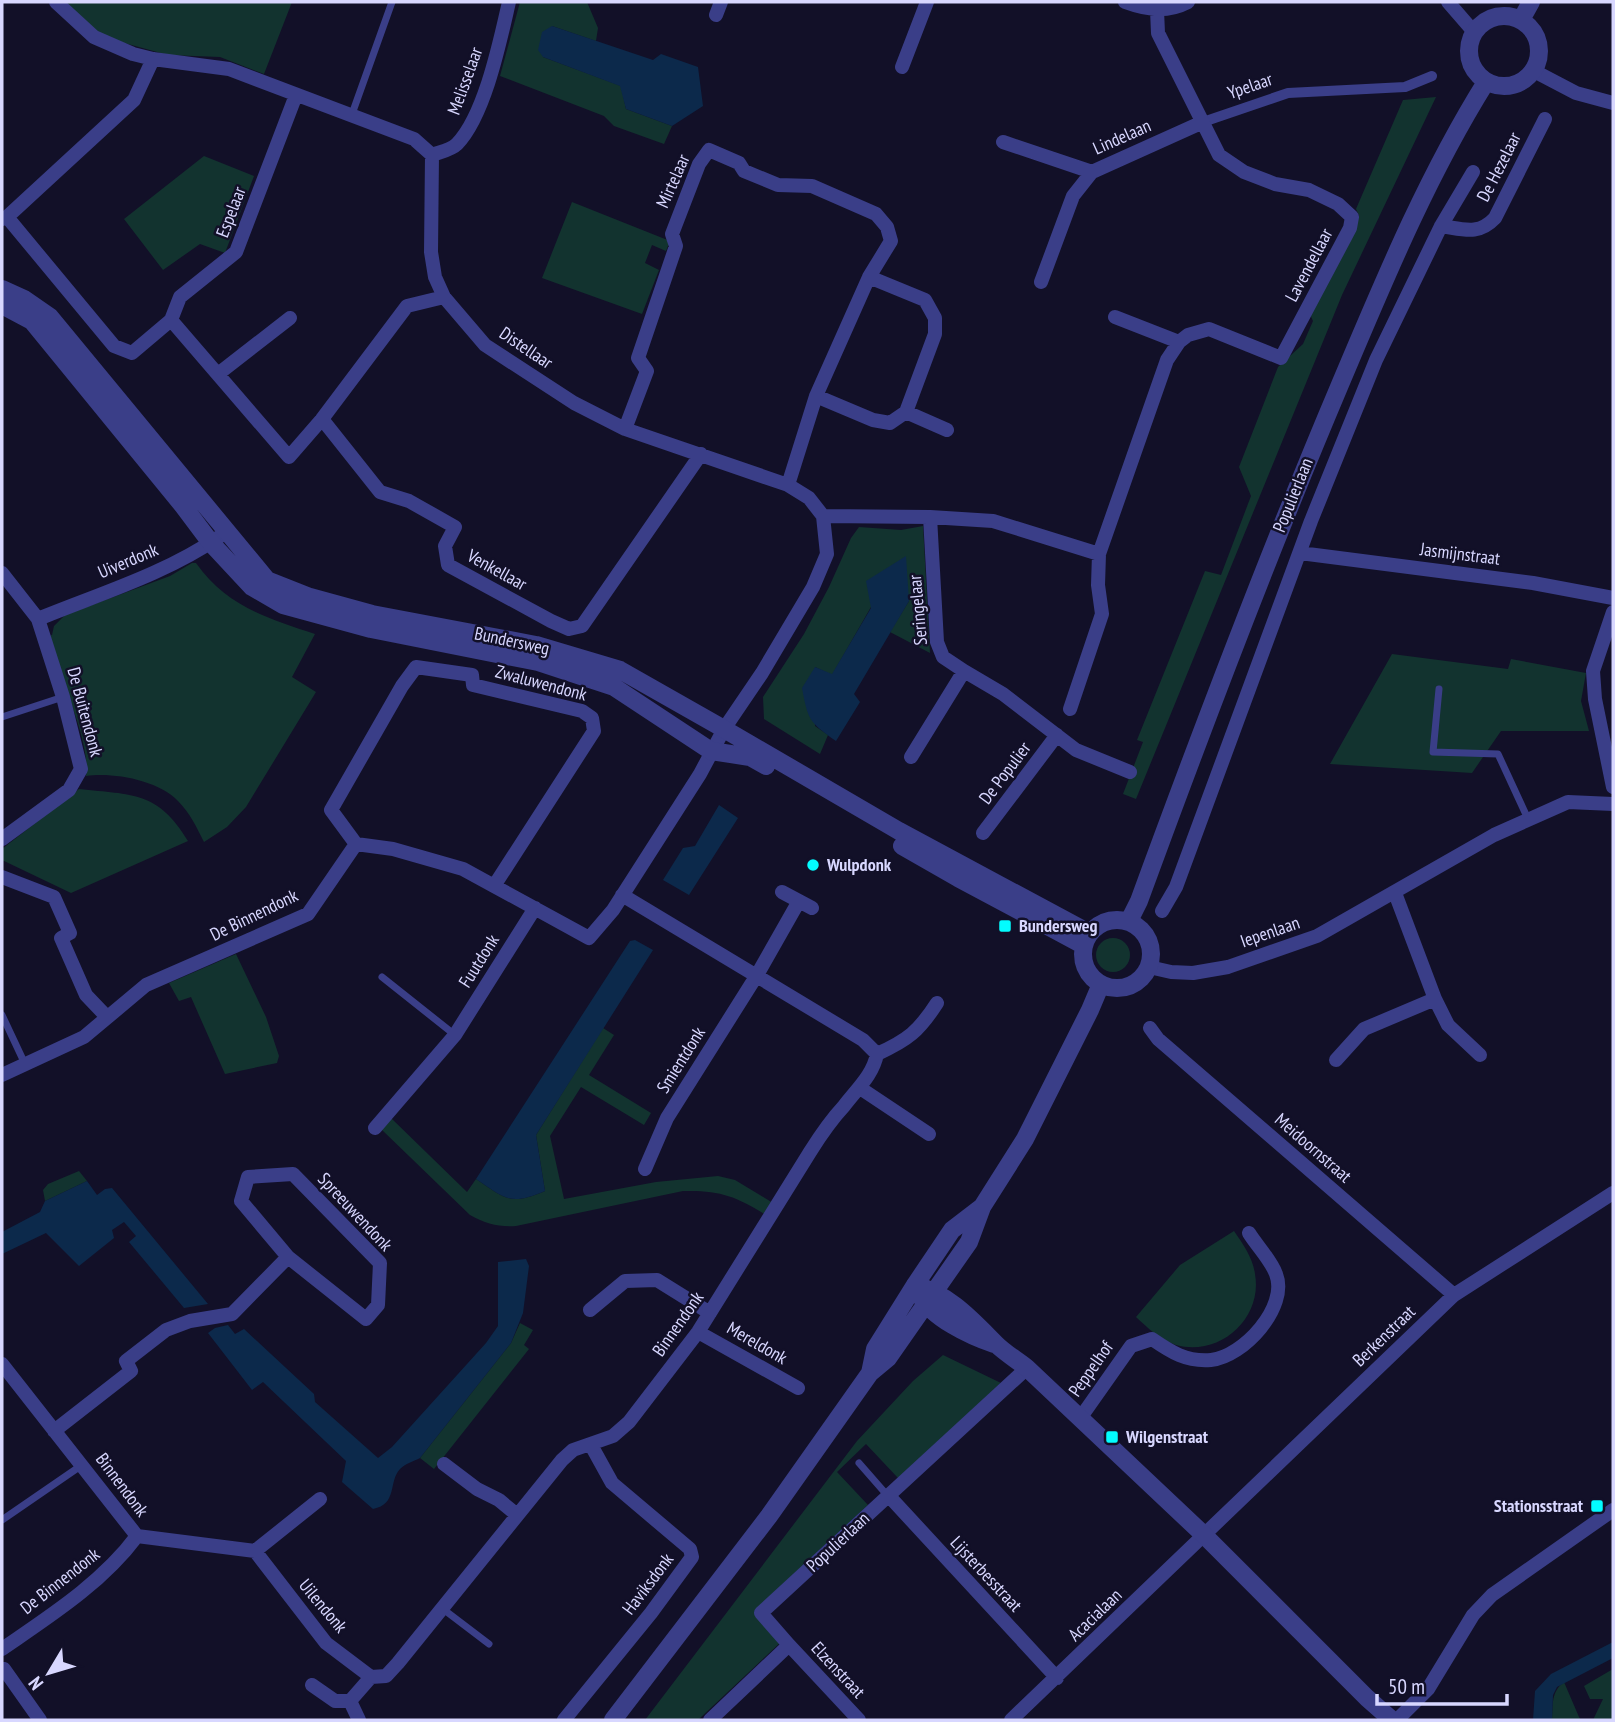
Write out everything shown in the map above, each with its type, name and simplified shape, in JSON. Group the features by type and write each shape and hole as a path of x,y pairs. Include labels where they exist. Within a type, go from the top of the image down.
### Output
{"street":[{"path":"56,2 94,37 133,54 229,69 414,139 432,155"},
{"name":"Melisselaar","path":"432,155 455,146 470,127 491,75 509,2"},
{"path":"902,67 927,2"},
{"path":"1125,2 1157,10 1177,8 1188,2"},
{"path":"1448,2 1474,32"},
{"path":"1521,20 1531,2"},
{"path":"1157,10 1158,33 1203,122"},
{"path":"1511,16 1521,20 1531,27 1537,37 1540,49 1534,71 1517,85 1496,86 1486,82 1471,65 1468,54 1474,32 1490,18 1511,16"},
{"name":"Espelaar","path":"153,59 134,100 4,218 114,346 132,353 171,320 180,297 236,252 296,95"},
{"path":"1534,71 1576,93 1613,103"},
{"name":"Ypelaar","path":"1203,122 1288,93 1405,87 1432,76"},
{"name":"Populierlaan","path":"1129,921 1139,901 1285,513 1411,219 1486,82"},
{"name":"De Hezelaar","path":"1441,226 1476,230 1487,226 1495,218 1545,119"},
{"name":"Lindelaan","path":"1041,282 1073,196 1092,172 1203,122"},
{"name":"Lavendellaar","path":"1179,342 1188,335 1209,329 1281,358 1350,228 1352,218 1338,204 1309,190 1275,184 1244,172 1219,155 1203,122"},
{"path":"1003,142 1092,172"},
{"name":"Mirtelaar","path":"625,429 647,371 638,358 676,246 671,234 699,164 709,150 739,163 744,171 778,185 811,186 876,214 887,227 891,241 869,277 816,396 788,485"},
{"name":"Distellaar","path":"432,155 431,252 435,277 444,297 485,345 575,403 625,429 788,485 809,498 823,516"},
{"name":"Populierlaan","path":"1162,911 1176,887 1311,521 1376,360 1441,226 1473,172"},
{"path":"816,396 873,420 890,423 906,412 935,334 935,318 925,300 869,277"},
{"name":"Bundersweg","path":"2,289 24,299 50,317 267,580 310,597 372,614 572,654 620,670 1086,939"},
{"path":"171,320 289,457 322,419 407,306 444,297"},
{"name":"Bundersweg","path":"2,305 32,321 211,543 252,587 283,604 371,629 538,662 614,687 711,751 750,757 958,878 1086,939"},
{"path":"1070,709 1102,614 1098,585 1099,554 1167,360 1179,342 1115,317"},
{"path":"218,374 290,318"},
{"path":"906,412 947,430"},
{"name":"Venkellaar","path":"322,419 380,492 409,501 455,527 445,546 448,565 569,629 582,626 701,454"},
{"path":"356,844 393,849 463,869 589,938 613,910 700,774 724,729 762,673 813,587 827,554 823,516 930,517 993,521 1099,554"},
{"name":"Seringelaar","path":"930,517 937,642 943,657 964,671"},
{"name":"Uiverdonk","path":"38,619 157,570 229,531"},
{"name":"Jasmijnstraat","path":"1300,553 1533,583 1613,598"},
{"name":"De Buitendonk","path":"2,573 38,619 63,697 81,769 69,790 2,839"},
{"path":"1613,612 1593,671 1595,699 1613,787"},
{"name":"Zwaluwendonk","path":"356,844 331,810 402,686 416,667 472,675 473,685 582,711 592,719 594,731 494,886"},
{"path":"911,757 964,671"},
{"name":"De Populier","path":"964,671 1003,694 1076,750 1130,772"},
{"name":"De Populier","path":"983,833 1057,735"},
{"name":"Iepenlaan","path":"1149,967 1193,973 1228,967 1317,936 1494,835 1528,819 1568,802 1613,804"},
{"name":"De Binnendonk","path":"2,1075 84,1037 146,985 308,914 356,844"},
{"path":"2,877 54,897 70,933 61,938 86,995 107,1017"},
{"path":"757,975 805,904 782,892"},
{"path":"1395,893 1435,999 1448,1025 1480,1055"},
{"path":"622,895 863,1040 877,1054 899,1044 922,1026 937,1003"},
{"name":"Fuutdonk","path":"375,1128 455,1035 535,908"},
{"path":"1107,920 1129,921 1146,935 1151,956 1149,967 1143,976 1123,988 1112,988 1091,977 1085,967 1083,956 1086,939 1107,920"},
{"name":"Smientdonk","path":"645,1169 667,1118 757,975"},
{"path":"613,1720 769,1517 870,1373 888,1358 969,1242 982,1207 1020,1149 1101,984"},
{"path":"1336,1060 1364,1029 1435,999"},
{"name":"Meidoornstraat","path":"1150,1028 1158,1039 1454,1295"},
{"name":"Binnendonk","path":"371,1677 386,1676 562,1460 573,1450 613,1436 629,1422 698,1332 810,1152 875,1065 877,1054"},
{"path":"860,1088 929,1134"},
{"name":"Spreeuwendonk","path":"293,1174 380,1263 378,1305 366,1319 288,1257 241,1201 248,1177 293,1174"},
{"name":"Berkenstraat","path":"1205,1536 1454,1295 1613,1193"},
{"path":"870,1373 875,1349 952,1230 982,1207"},
{"name":"Peppelhof","path":"1081,1417 1131,1346 1152,1339 1176,1356 1212,1360 1235,1352 1255,1336 1272,1311 1278,1286 1276,1273 1249,1234"},
{"path":"54,1432 131,1371 126,1361 166,1330 190,1321 229,1314 288,1257"},
{"path":"590,1310 625,1281 657,1280 710,1313"},
{"path":"915,1285 930,1298 972,1318 998,1345 1081,1417 1205,1536 1367,1698 1395,1720 1429,1689 1473,1615 1492,1595 1613,1510"},
{"name":"Mereldonk","path":"698,1332 797,1388"},
{"name":"Binnendonk","path":"2,1364 137,1536 255,1551"},
{"name":"Populierlaan","path":"789,1645 761,1613 1027,1368"},
{"name":"Haviksdonk","path":"564,1720 652,1613 692,1557 690,1549 612,1483 591,1445"},
{"path":"444,1464 517,1515"},
{"name":"Lijsterbesstraat","path":"888,1495 1057,1678"},
{"path":"255,1551 320,1499"},
{"name":"De Binnendonk","path":"2,1649 58,1610 121,1558 137,1536"},
{"name":"Acacialaan","path":"1011,1720 1205,1536"},
{"name":"Uilendonk","path":"255,1551 326,1643 371,1677"},
{"path":"710,1720 789,1645"},
{"name":"Elzenstraat","path":"789,1645 859,1720"},
{"path":"4,1669 40,1720"},
{"path":"312,1685 335,1701 350,1701 371,1677"},
{"path":"350,1701 359,1720"}],"lane":[{"path":"352,114 393,2"},
{"path":"1439,689 1433,752 1498,754 1528,819"},
{"path":"2,717 63,697"},
{"path":"382,977 455,1035"},
{"path":"2,1015 25,1065"},
{"path":"859,1463 888,1495"},
{"path":"2,1520 82,1465"},
{"path":"443,1609 489,1644"}],"green space":[{"path":"63,2 292,2 264,74 220,57 168,55 106,38 79,21"},
{"path":"520,2 587,2 598,28 596,41 552,26 543,57 621,86 626,109 672,126 664,144 614,126 604,116 500,76"},
{"path":"1436,97 1342,295 1136,799 1123,794 1143,742 1137,740 1205,571 1221,575 1251,496 1239,467 1278,367 1303,344 1313,321 1309,312 1339,262 1359,215 1356,209 1403,100"},
{"path":"204,156 254,176 225,253 200,244 163,270 124,219"},
{"path":"572,202 670,241 666,251 652,245 645,263 659,270 642,314 542,278"},
{"path":"923,526 930,653 890,632 909,601 871,607 832,675 815,667 815,726 828,735 820,754 764,719 763,697 804,634 859,527 901,530"},
{"path":"196,563 220,590 249,609 315,634 292,677 316,692 246,807 227,827 204,842 182,806 159,788 135,779 109,775 86,776 84,744 79,725 43,638 52,635 54,626 65,615 170,576"},
{"path":"1392,654 1508,669 1511,659 1586,673 1581,701 1589,731 1501,731 1472,773 1330,764"},
{"path":"79,789 129,795 155,804 177,825 188,841 71,893 2,860 2,849"},
{"path":"1113,938 1125,943 1130,955 1125,967 1113,972 1101,967 1096,955 1101,943"},
{"path":"236,954 266,1017 279,1056 277,1063 225,1074 191,997 179,1001 169,983"},
{"path":"603,1028 614,1035 589,1075 651,1113 644,1125 581,1087 550,1136 564,1199 656,1182 718,1176 735,1180 773,1203 766,1215 727,1196 683,1191 516,1226 492,1224 470,1215 381,1129 391,1118 467,1192 476,1179 509,1198 524,1198 545,1191 536,1135"},
{"path":"79,1171 87,1181 45,1201 43,1190 48,1184"},
{"path":"1234,1231 1252,1262 1256,1290 1252,1306 1235,1331 1208,1345 1176,1345 1159,1337 1136,1317 1180,1265"},
{"path":"520,1323 533,1330 524,1345 529,1349 434,1469 420,1458 511,1343"},
{"path":"943,1355 1001,1383 898,1478 866,1444 837,1472 868,1505 758,1607 781,1642 698,1720 645,1720 857,1441 913,1381"},
{"path":"1613,1669 1613,1720 1593,1720 1603,1699 1590,1699 1584,1686"},
{"path":"1564,1682 1581,1720 1552,1720 1555,1694"}],"water":[{"path":"552,26 653,60 661,54 698,67 703,106 672,126 626,109 620,86 543,57 538,50 542,32"},
{"path":"906,556 909,601 854,694 860,702 836,741 811,719 802,688 815,667 832,674 871,608 866,581"},
{"path":"719,805 738,818 689,895 663,880 683,848 695,846"},
{"path":"635,940 653,950 536,1135 545,1191 516,1199 502,1196 476,1179 630,941"},
{"path":"87,1181 97,1195 112,1188 208,1304 184,1308 129,1242 136,1236 124,1222 112,1230 114,1238 79,1266 46,1233 2,1254 2,1232 40,1212 45,1201"},
{"path":"526,1259 529,1266 523,1313 511,1343 420,1458 407,1464 396,1474 386,1502 373,1509 342,1482 346,1461 263,1382 252,1390 208,1333 228,1325 235,1334 244,1329 314,1394 315,1402 378,1458 392,1447 486,1343 498,1326 498,1262"},
{"path":"1613,1642 1613,1658 1557,1687 1553,1695 1552,1720 1533,1720 1535,1691 1551,1674"}],"place":[{"name":"Wulpdonk","path":"813,865"},
{"name":"Bundersweg","path":"1005,926"},
{"name":"Wilgenstraat","path":"1112,1437"},
{"name":"Stationsstraat","path":"1597,1506"}]}
